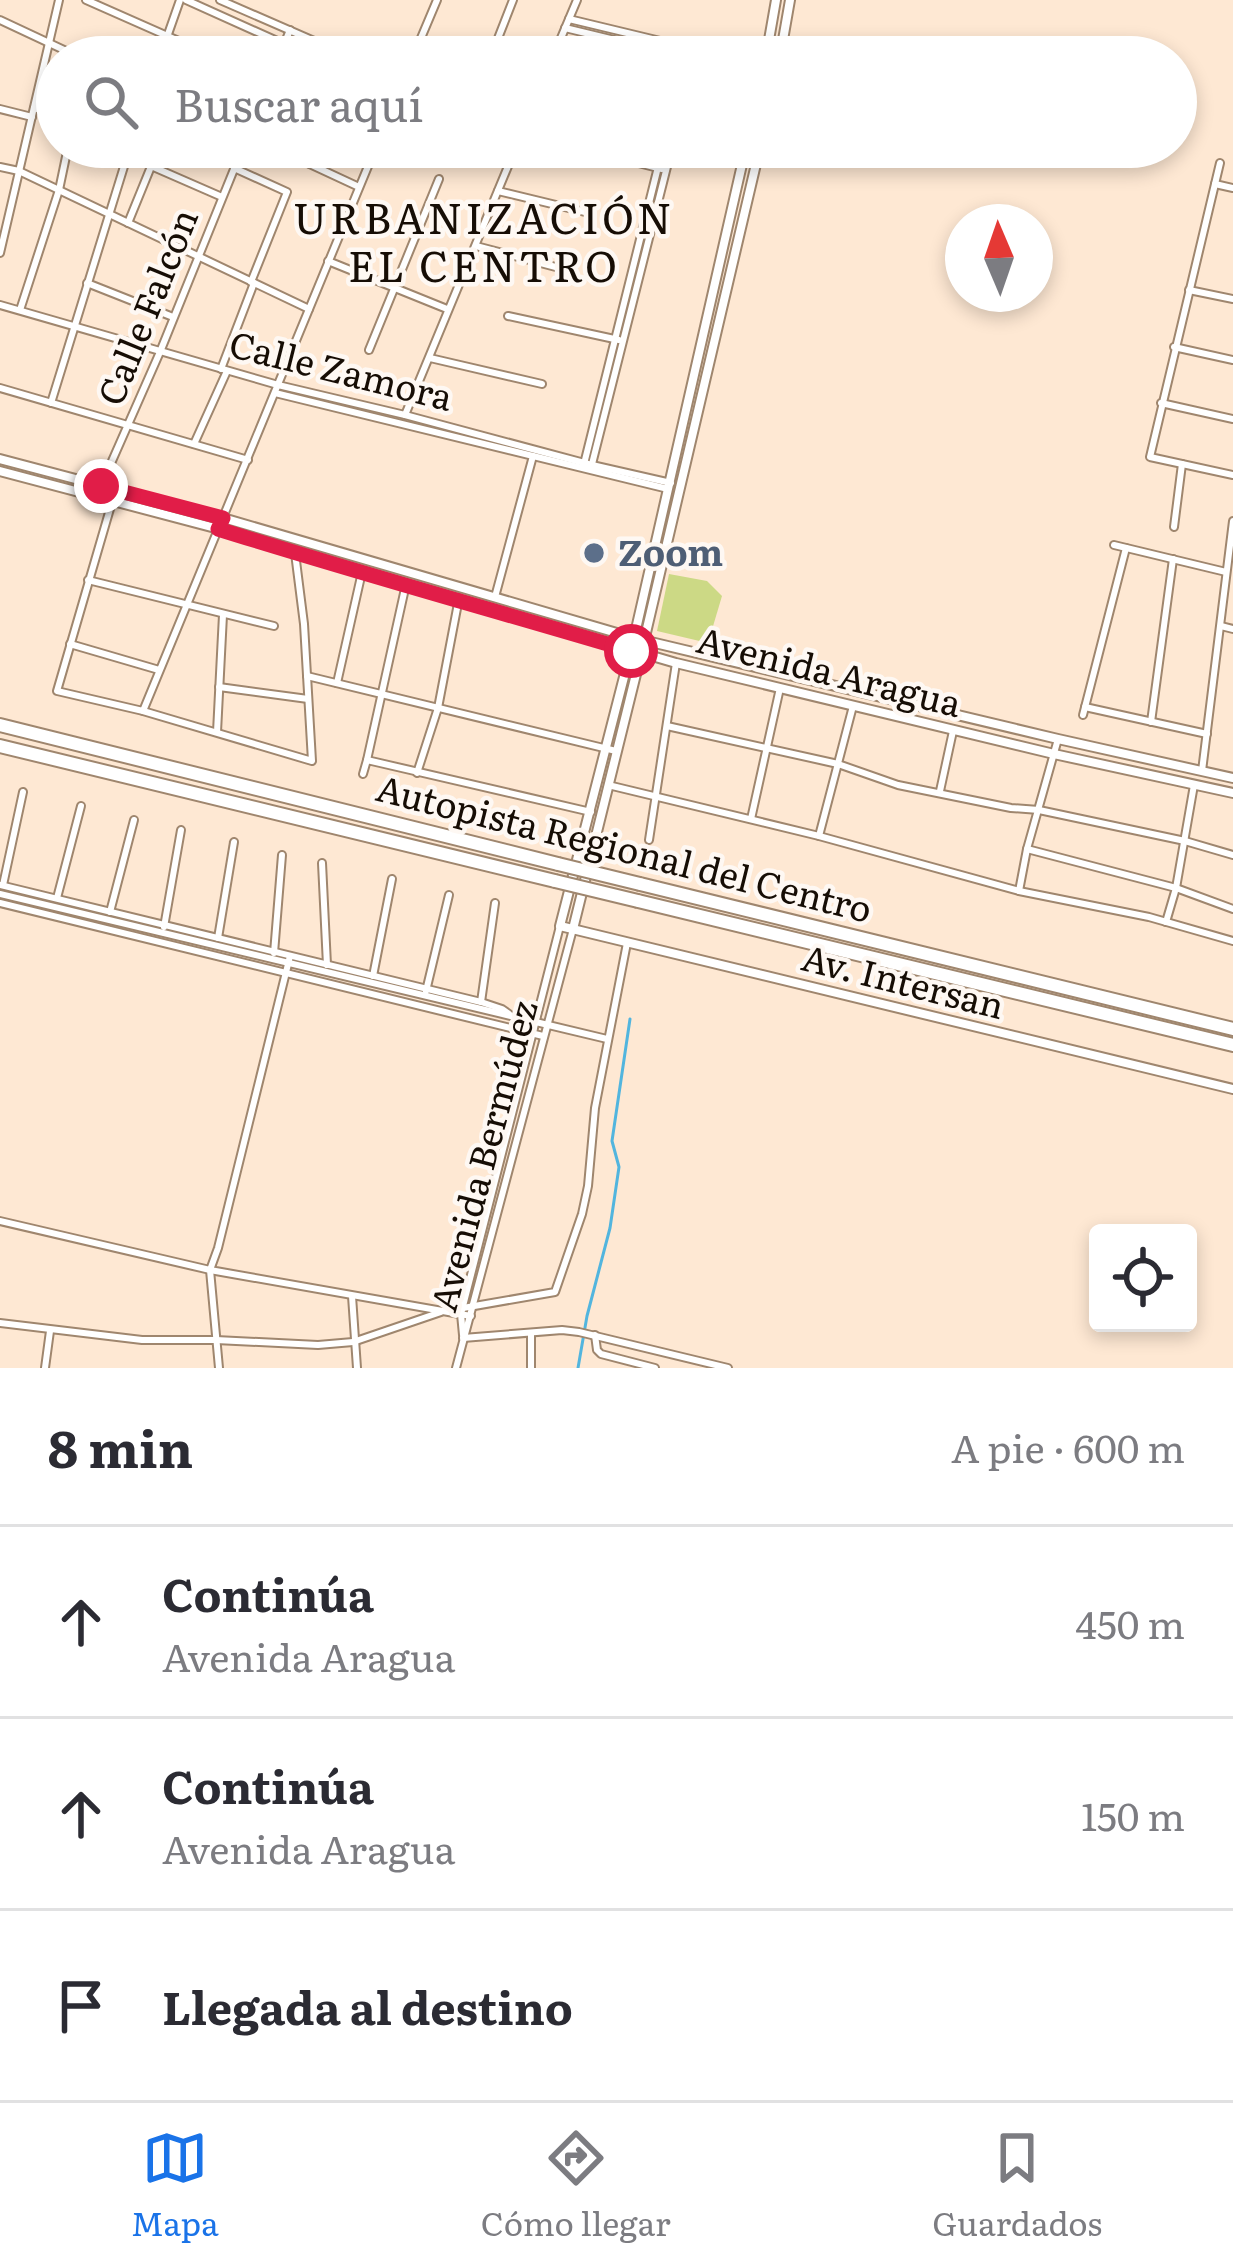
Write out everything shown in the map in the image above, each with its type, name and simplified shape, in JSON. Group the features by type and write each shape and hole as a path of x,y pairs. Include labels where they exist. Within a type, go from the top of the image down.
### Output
{"highway":[{"name":"Autopista Regional del Centro","path":"0,725 1233,1029"},
{"name":"Autopista Regional del Centro","path":"0,746 1233,1046"}],"street":[{"path":"51,36 59,0"},
{"path":"86,0 166,35 183,0 264,36"},
{"path":"422,36 437,0"},
{"path":"499,36 513,0"},
{"path":"562,36 578,0"},
{"path":"770,36 776,0"},
{"path":"784,36 790,0"},
{"path":"224,1 304,36"},
{"path":"0,20 36,38"},
{"path":"567,24 618,36"},
{"path":"288,36 290,30"},
{"path":"0,253 3,223 36,99"},
{"path":"0,109 36,112"},
{"path":"1220,163 1150,457 1233,475"},
{"path":"0,166 309,309"},
{"path":"20,310 64,168"},
{"path":"51,403 123,168"},
{"path":"128,223 151,168"},
{"path":"157,168 222,197"},
{"path":"194,444 287,192 234,168"},
{"name":"Calle Falcón","path":"101,486 234,168"},
{"path":"319,168 359,187"},
{"path":"143,711 367,168"},
{"path":"402,425 508,168"},
{"path":"587,467 662,169 658,168"},
{"name":"Avenida Bermúdez","path":"639,639 741,168"},
{"name":"Avenida Bermúdez","path":"464,1338 465,1313 531,1033 612,750 755,168"},
{"path":"369,350 440,179"},
{"path":"1215,184 1233,188"},
{"path":"499,191 585,212"},
{"path":"476,246 567,270"},
{"path":"328,261 448,309"},
{"path":"87,284 174,317"},
{"path":"1189,290 1233,299"},
{"name":"Calle Zamora","path":"0,305 402,425 670,486"},
{"path":"508,316 619,340"},
{"path":"1174,347 1233,360"},
{"path":"699,355 711,358"},
{"path":"430,358 542,384"},
{"path":"0,388 248,460"},
{"name":"Calle Zamora","path":"276,389 405,415 534,454"},
{"path":"1161,403 1233,419"},
{"path":"495,597 534,454"},
{"name":"Avenida Aragua","path":"0,459 223,518 639,639 1233,778"},
{"path":"1174,527 1182,464"},
{"name":"Avenida Aragua","path":"0,471 218,529 676,663 1233,793"},
{"path":"112,502 57,691 312,761 295,553"},
{"path":"1202,771 1233,521"},
{"path":"1114,545 1226,572"},
{"path":"1126,548 1084,711 1208,734"},
{"path":"1151,722 1173,559"},
{"path":"337,683 362,572"},
{"path":"88,580 274,626"},
{"path":"363,774 406,584"},
{"path":"417,773 438,708 458,598"},
{"path":"217,733 223,615"},
{"path":"1220,626 1233,629"},
{"path":"70,644 160,670"},
{"path":"649,839 676,663"},
{"path":"307,676 612,750"},
{"path":"219,687 308,699"},
{"path":"751,819 780,688"},
{"path":"819,836 853,706"},
{"path":"667,726 838,764 898,785 1040,810 1233,855"},
{"path":"939,793 953,730"},
{"path":"1019,891 1058,740"},
{"name":"Avenida Bermúdez","path":"465,1313 475,1306 573,929 612,750"},
{"path":"367,760 591,812"},
{"path":"607,785 1233,941"},
{"path":"1166,922 1195,785"},
{"path":"1,892 23,792"},
{"path":"57,898 81,806"},
{"path":"110,912 134,820"},
{"path":"163,929 181,830"},
{"path":"218,938 234,842"},
{"path":"1027,849 1176,888 1233,909"},
{"path":"273,960 282,854"},
{"path":"322,863 327,965"},
{"path":"373,976 392,879"},
{"path":"1,892 57,898 110,912 543,1036"},
{"path":"1,892 218,938 273,960"},
{"path":"1,892 273,960"},
{"path":"425,993 449,895"},
{"path":"481,1002 495,902"},
{"name":"Av. Intersan","path":"560,926 1233,1089"},
{"path":"475,1306 555,1292 559,1286 585,1200 595,1108 627,943"},
{"path":"288,964 327,965 607,1039"},
{"path":"288,964 481,1002 511,1017"},
{"path":"218,1368 210,1270 288,964"},
{"path":"0,1221 210,1270 465,1313"},
{"path":"352,1296 357,1368"},
{"path":"0,1323 142,1340 318,1345 353,1342 445,1311"},
{"path":"457,1368 464,1338 562,1330 728,1368"},
{"path":"45,1368 50,1331"},
{"path":"587,1333 601,1354 655,1368"},
{"path":"531,1334 531,1368"}],"green space":[{"path":"669,574 707,581 722,596 708,643 657,631"}],"waterway":[{"path":"578,1368 610,1228 619,1167 612,1141 630,1019"}],"place":[{"name":"Zoom","path":"594,553"}],"district":[{"name":"URBANIZACIÓN EL CENTRO","path":"484,243"}],"route":[{"path":"101,486 223,518 218,529 295,553 631,651"}]}
